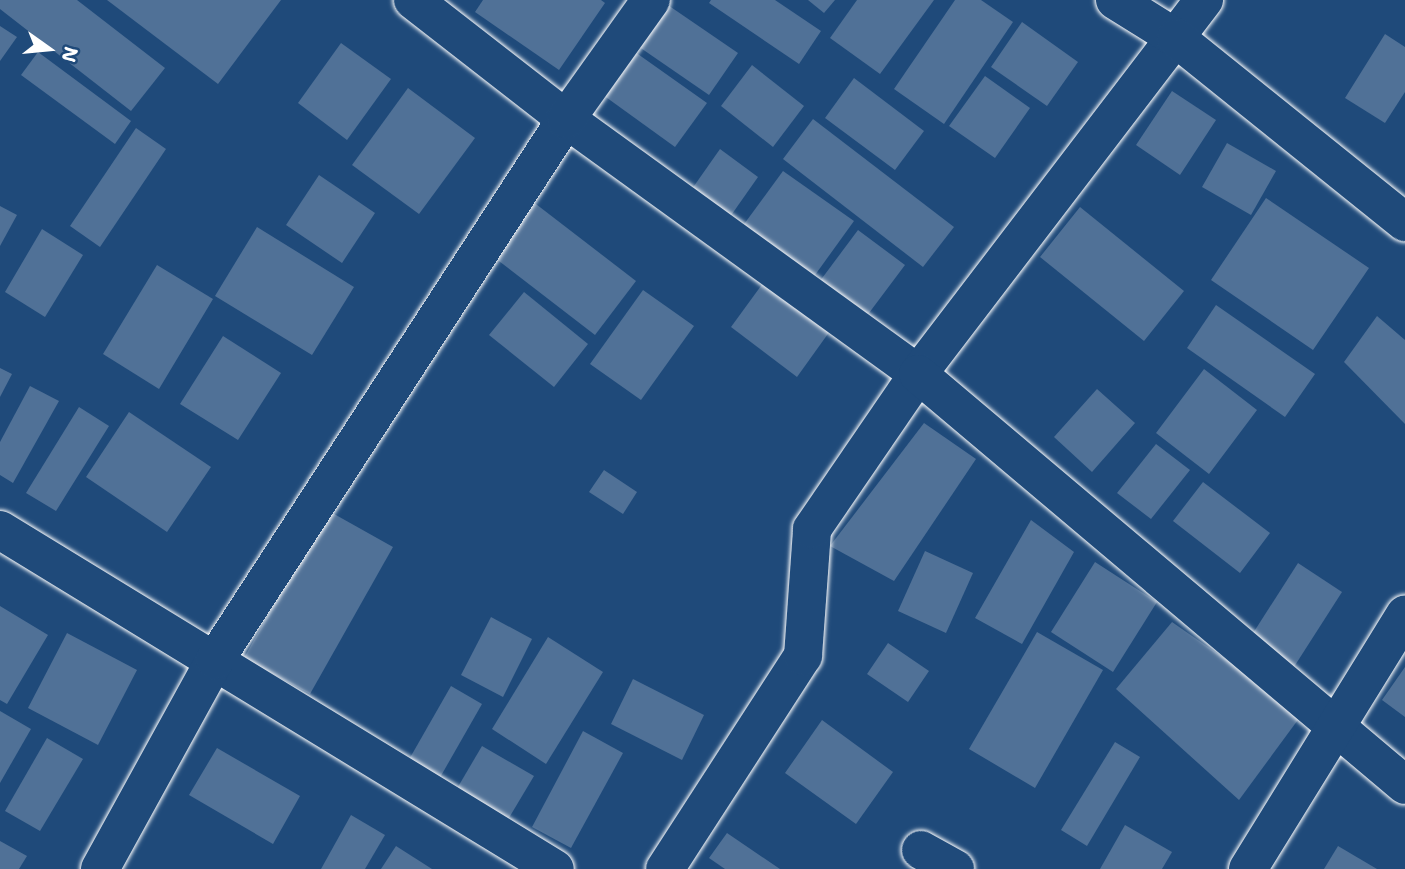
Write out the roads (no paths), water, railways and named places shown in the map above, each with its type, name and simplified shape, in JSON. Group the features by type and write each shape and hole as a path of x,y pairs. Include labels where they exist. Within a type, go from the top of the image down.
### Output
{"street":[{"path":"413,0 566,119 918,373 1336,731 1405,785"},
{"path":"100,869 215,660 566,119 651,0"},
{"path":"1115,0 1176,38 1405,222"},
{"path":"665,869 803,656 812,529 918,373 1204,0"},
{"path":"0,530 555,869"},
{"path":"1248,869 1336,731 1405,615"},
{"path":"921,850 955,869"}]}
